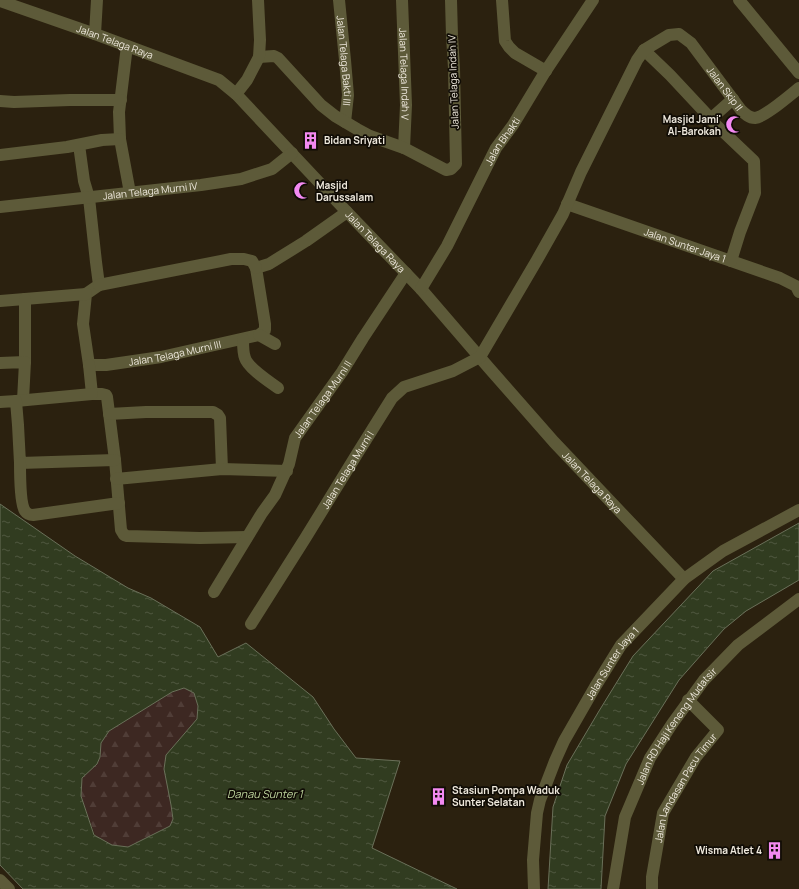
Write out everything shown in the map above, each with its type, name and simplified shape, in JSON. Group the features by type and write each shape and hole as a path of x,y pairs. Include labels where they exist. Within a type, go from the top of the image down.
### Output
{"street":[{"path":"95,34 97,0"},
{"path":"236,94 247,80 259,57 260,40 258,0"},
{"name":"Jalan Telaga Bakti III","path":"339,0 348,95 345,122"},
{"name":"Jalan Telaga Indah V","path":"402,0 406,105 404,148"},
{"name":"Jalan Telaga Indah IV","path":"404,148 446,170 451,169 456,164 451,0"},
{"path":"502,0 505,41 515,53 546,71"},
{"name":"Jalan Bhakti","path":"421,289 447,246 496,148 594,0"},
{"path":"739,0 799,73"},
{"name":"Jalan Telaga Raya","path":"0,1 219,80 236,94 421,289 554,442 684,579"},
{"name":"Jalan Skip II","path":"644,50 669,35 678,34 691,43 742,110 749,116 756,118 764,115 799,88"},
{"path":"127,46 119,112 120,139 130,193"},
{"path":"480,357 563,214 581,172 636,60 644,50 714,123 754,161 755,193 731,261"},
{"path":"259,57 274,56 278,58 321,105 335,116 370,136 404,148"},
{"path":"713,121 713,117 733,99"},
{"path":"0,101 121,100"},
{"path":"0,154 67,147 102,140 120,139"},
{"path":"79,145 84,181 90,198 96,262 100,285"},
{"name":"Jalan Telaga Murni IV","path":"0,207 201,186 240,179 272,169 292,153"},
{"name":"Jalan Sunter Jaya 1","path":"567,204 785,280 796,286 799,292"},
{"path":"256,268 269,264 306,241 347,212"},
{"path":"0,301 86,294 100,285 231,259 244,259 252,262 256,268 265,324 264,330 259,335 275,344"},
{"name":"Jalan Telaga Murni II","path":"214,592 262,513 275,495 287,471 295,438 342,372 406,273"},
{"path":"86,294 83,324 92,394"},
{"path":"25,299 25,362 18,425 22,504 24,511 33,515 119,503"},
{"name":"Jalan Telaga Murni III","path":"89,365 106,365 161,357 259,335"},
{"path":"243,339 245,359 262,377 278,388"},
{"name":"Jalan Telaga Murni I","path":"251,624 392,398 404,387 452,371 480,357"},
{"path":"0,363 25,362"},
{"path":"0,402 92,394 106,395 115,460 121,530 124,535 200,538 247,537"},
{"path":"109,414 146,412 213,412 218,414 220,418 222,469"},
{"path":"20,463 115,460"},
{"path":"116,479 222,469 287,471"},
{"name":"Jalan Sunter Jaya 1","path":"534,889 533,860 537,813 540,800 564,742 595,687 622,645 684,579 723,552 799,510"},
{"name":"Jalan RD Haji Keneng Mudatsir","path":"613,889 624,817 650,758 688,700 704,680 738,645 799,599"},
{"name":"Jalan Landasan Pacu Timur","path":"652,889 652,877 663,814 696,758 718,730 688,700"},
{"path":"0,880 9,889"}],"green space":[{"path":"184,688 194,692 198,706 197,719 166,755 173,820 170,826 128,847 112,845 95,835 81,796 82,778 97,764 100,757 101,743 109,731 172,692"}],"water":[{"name":"Danau Sunter 1","path":"0,504 75,556 128,588 151,598 200,627 218,657 246,643 313,697 334,729 356,758 400,761 372,848 457,889 23,889 0,865","holes":["184,688 194,693 198,706 197,719 166,755 164,769 173,819 170,826 128,847 112,845 94,835 81,796 82,778 97,764 100,757 101,743 109,731 172,692"]},
{"path":"799,523 799,580 746,611 724,629 679,680 626,764 605,816 601,889 548,889 553,807 567,765 633,656 713,571"}],"place":[{"name":"Masjid Jami' Al-Barokah","path":"734,125"},
{"name":"Bidan Sriyati","path":"311,140"},
{"name":"Masjid Darussalam","path":"303,191"},
{"name":"Stasiun Pompa Waduk Sunter Selatan","path":"439,796"},
{"name":"Wisma Atlet 4","path":"775,850"}]}
